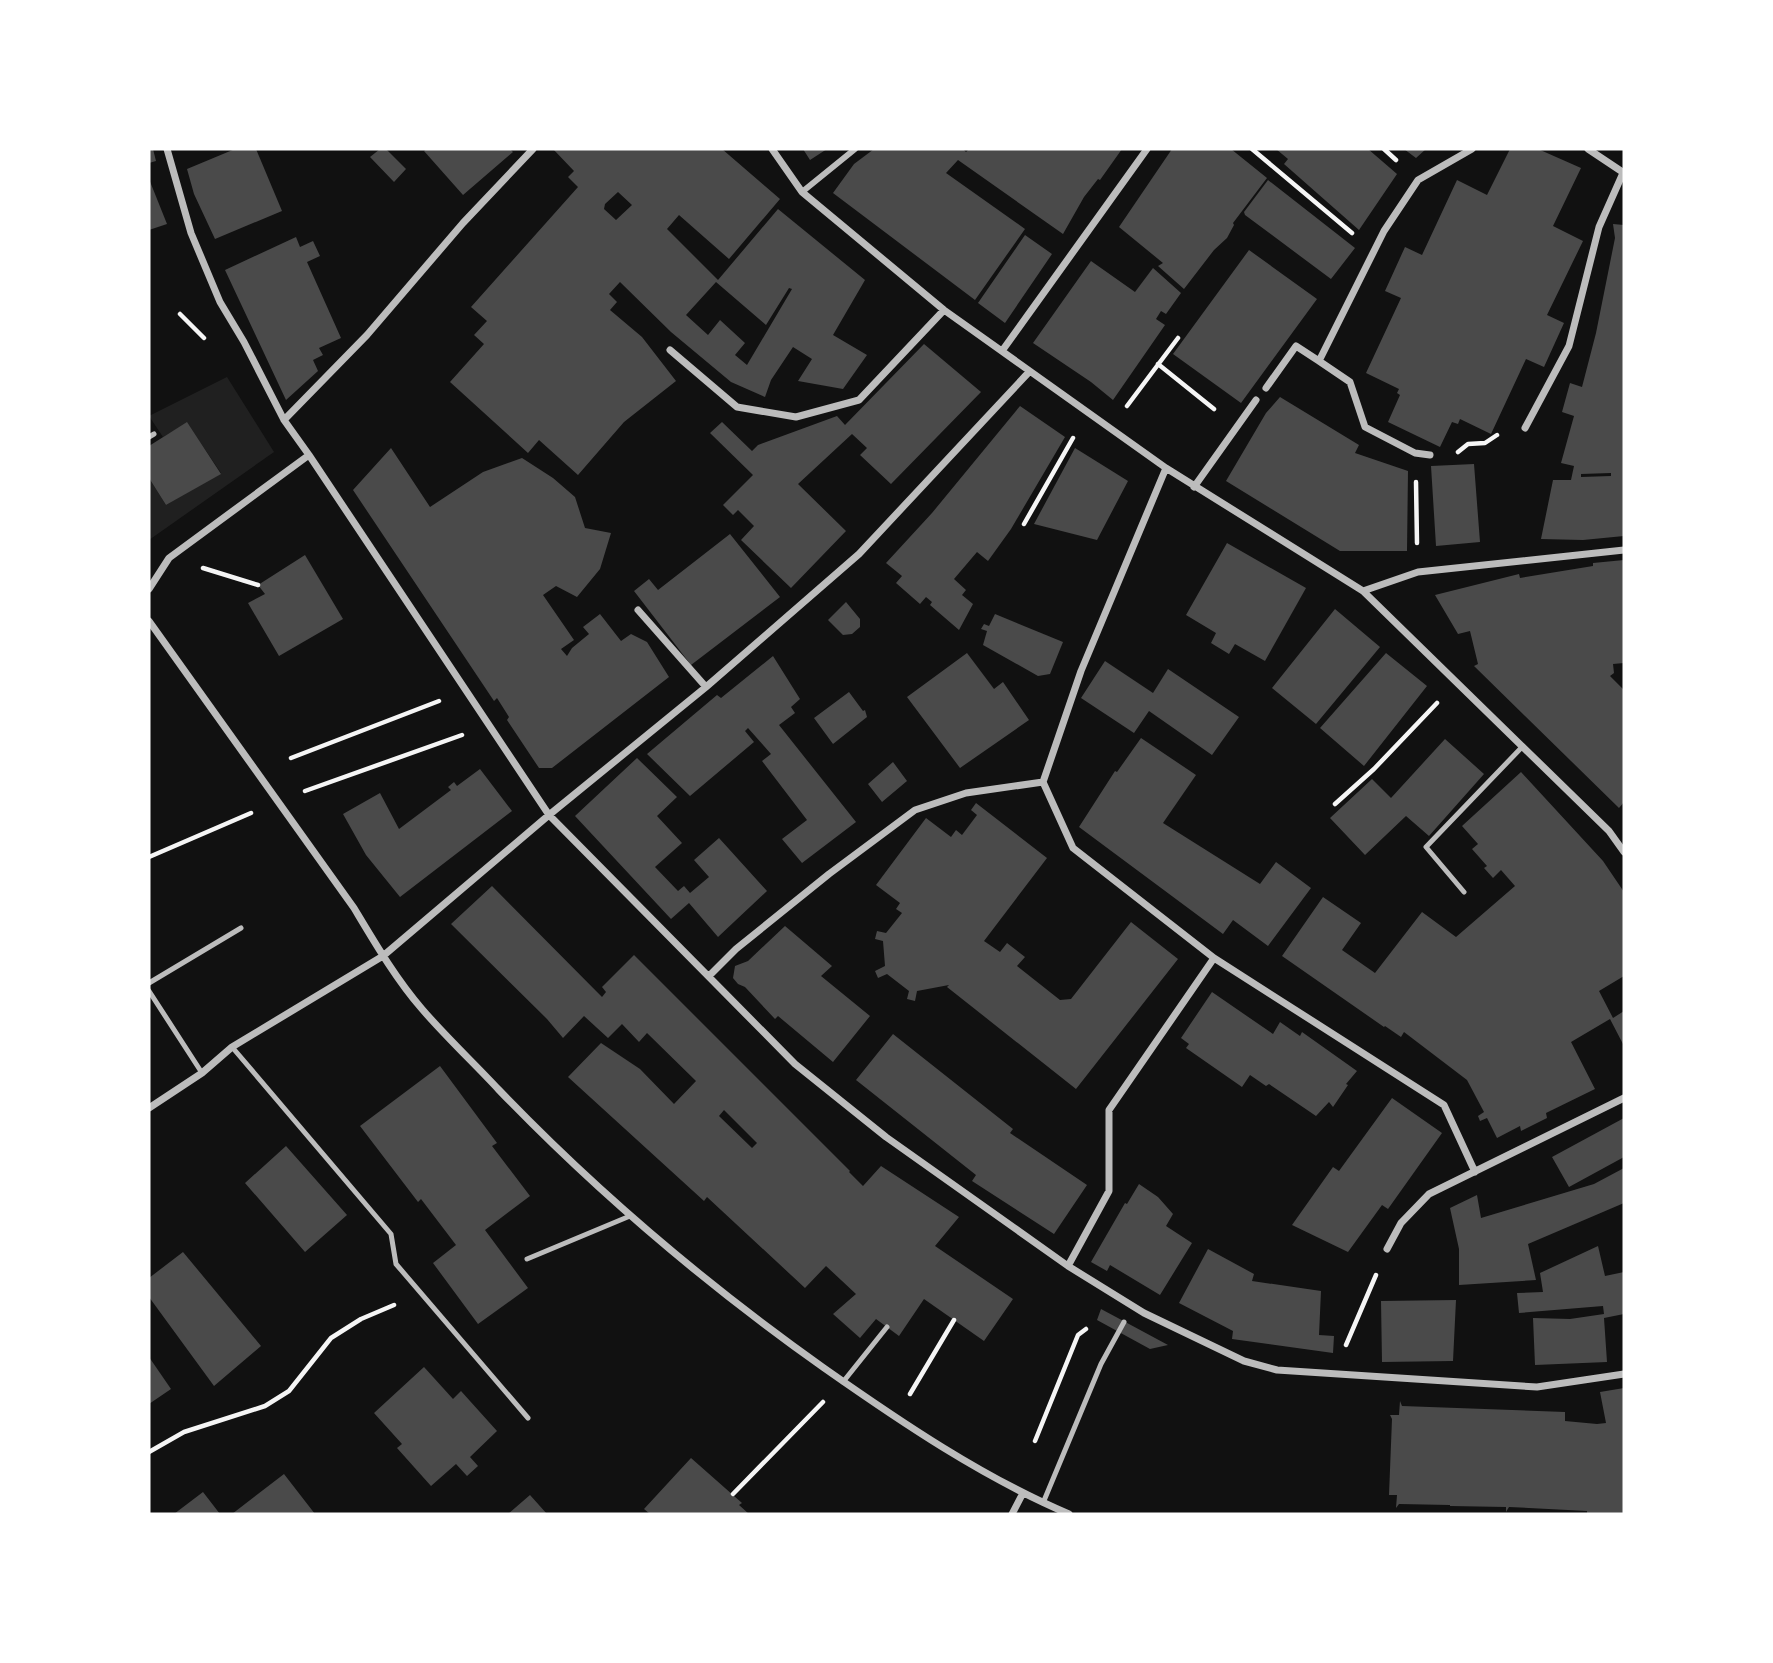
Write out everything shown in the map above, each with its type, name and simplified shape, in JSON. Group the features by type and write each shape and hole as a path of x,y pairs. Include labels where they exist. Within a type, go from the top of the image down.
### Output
{"street":[{"path":"167,149 191,233 220,302 284,420 548,815 795,1064 886,1137 1068,1266 1137,1309 1244,1362 1277,1370 1334,1375 1536,1387 1624,1374"},
{"path":"284,420 367,335 463,223 533,149"},
{"path":"772,149 802,191 944,310 1194,487 1363,591 1609,831 1624,852"},
{"path":"802,191 856,149"},
{"path":"1002,351 1147,149"},
{"path":"1319,361 1374,251 1418,180 1472,149"},
{"path":"1525,428 1569,346 1599,227 1623,173 1588,149"},
{"path":"670,350 737,407 796,417 859,400 944,310"},
{"path":"1266,387 1296,346 1350,382 1365,427 1415,453 1430,455"},
{"path":"149,1108 202,1073 232,1047 383,956 548,815 706,687 859,554 1029,372"},
{"path":"1194,487 1256,400"},
{"path":"149,589 169,558 309,455"},
{"path":"1166,468 1081,671 1043,782 1073,848 1214,958 1444,1105 1475,1172"},
{"path":"1363,591 1418,572 1624,550"},
{"path":"638,610 706,687"},
{"path":"149,621 354,908 383,956 431,1018 534,1126 630,1216 767,1328 897,1418 1023,1493 1069,1514"},
{"path":"709,976 736,949 829,874 915,810 965,793 1043,782"},
{"path":"1068,1266 1109,1191 1109,1110 1214,958"},
{"path":"1387,1249 1401,1223 1429,1194 1624,1098"},
{"path":"1012,1514 1023,1493"}],"lane":[{"path":"1464,892 1426,847 1523,746"},
{"path":"149,983 242,928"},
{"path":"149,991 202,1073"},
{"path":"232,1047 391,1234 396,1264 528,1418"},
{"path":"527,1259 630,1216"},
{"path":"1043,1503 1101,1364 1124,1322"},
{"path":"843,1382 887,1327"}],"path":[{"path":"1252,149 1374,251"},
{"path":"1111,429 1178,338"},
{"path":"1157,364 1236,427"},
{"path":"1024,524 1070,442 1090,415"},
{"path":"1430,455 1456,453 1468,444 1485,443 1492,436 1525,428"},
{"path":"1415,453 1418,572"},
{"path":"169,558 258,585"},
{"path":"1335,804 1374,769 1457,682"},
{"path":"291,758 466,690"},
{"path":"149,857 277,801 489,726"},
{"path":"1334,1375 1387,1249"},
{"path":"149,1452 184,1432 265,1406 289,1391 331,1338 361,1319 402,1301 423,1296"},
{"path":"897,1418 954,1320"},
{"path":"1036,1436 1078,1335"},
{"path":"733,1494 843,1382"}],"shaded area":[{"path":"227,377 274,452 149,540 149,478 166,505 221,473 187,423 163,437 149,416"}],"building":[{"path":"149,149 153,149 156,161 149,163"},
{"path":"235,149 256,149 282,211 215,239 194,194 187,169"},
{"path":"380,149 386,149 406,169 394,182 370,157"},
{"path":"510,149 513,152 463,195 424,151"},
{"path":"553,149 722,149 780,199 729,259 679,215 667,229 718,280 778,209 865,280 833,335 867,355 843,389 798,381 812,359 793,347 771,380 765,397 731,382 671,332 620,282 609,294 617,302 610,310 642,337 676,381 624,422 578,475 539,440 528,453 450,382 484,344 474,335 487,321 471,307 578,187 568,177 574,171","holes":["618,192 632,205 616,220 604,209 605,204","716,282 766,325 789,288 792,289 747,365 735,355 745,343 720,320 708,335 686,315"]},
{"path":"803,149 827,149 810,160"},
{"path":"874,149 963,149 966,152 969,149 1122,149 1084,197 1063,234 958,160 946,173 1025,229 975,300 833,193 854,164"},
{"path":"1172,149 1231,149 1267,178 1233,223 1227,238 1214,250 1184,289 1158,266 1163,263 1119,227"},
{"path":"1276,149 1368,149 1397,174 1359,230 1284,164 1288,159"},
{"path":"1404,149 1426,149 1416,158"},
{"path":"1510,149 1538,149 1581,168 1553,226 1583,241 1547,315 1564,323 1544,367 1526,359 1491,434 1460,419 1458,424 1452,422 1440,447 1388,422 1400,395 1397,393 1399,389 1366,373 1401,298 1385,291 1405,247 1422,255 1457,180 1487,195"},
{"path":"149,179 167,224 149,230"},
{"path":"1268,180 1355,248 1331,279 1245,215 1244,212"},
{"path":"1613,224 1624,225 1624,536 1583,540 1541,539 1553,480 1571,480 1574,466 1561,463 1574,416 1562,412 1570,383 1582,387 1615,238","holes":["1611,473 1611,476 1581,477 1581,474"]},
{"path":"1025,235 1052,254 1005,323 978,303"},
{"path":"296,237 300,247 313,241 320,256 307,262 341,338 319,348 323,355 313,360 318,371 286,400 225,270"},
{"path":"1249,250 1317,299 1241,403 1173,354"},
{"path":"1091,261 1135,292 1153,268 1181,293 1166,314 1161,311 1156,319 1165,325 1113,400 1033,343"},
{"path":"924,344 981,392 891,484 860,455 867,448 852,434 798,484 846,531 791,588 741,540 754,526 738,510 733,515 723,505 753,475 710,433 722,422 752,451 758,445 837,416 845,425"},
{"path":"1280,397 1359,445 1355,453 1408,471 1407,551 1340,551 1226,481 1266,413"},
{"path":"1020,406 1065,437 1011,529 988,561 977,552 954,579 966,590 962,595 973,604 959,630 930,605 932,602 926,597 920,604 896,583 902,576 886,563 932,513"},
{"path":"187,422 221,474 166,505 149,478 149,446"},
{"path":"391,448 430,507 483,472 522,458 553,478 575,497 585,528 611,533 600,569 577,597 556,586 543,595 574,640 561,649 567,656 572,648 589,634 583,627 600,614 621,641 631,634 647,642 669,677 552,768 539,768 507,720 509,717 497,698 494,701 353,490"},
{"path":"1075,448 1128,481 1097,540 1034,524"},
{"path":"1474,464 1480,542 1436,546 1431,466"},
{"path":"730,534 780,597 691,665 634,591 649,579 658,590"},
{"path":"1227,543 1306,588 1265,661 1235,644 1229,654 1211,643 1216,633 1186,615"},
{"path":"305,555 343,619 279,656 248,603 265,594 258,585"},
{"path":"1624,560 1624,663 1613,664 1614,673 1610,676 1624,690 1624,802 1619,808 1474,666 1478,664 1470,631 1458,634 1435,595 1519,574 1520,578 1593,566 1593,563"},
{"path":"846,602 860,619 860,627 852,634 843,635 828,620"},
{"path":"1335,609 1380,647 1316,724 1272,688"},
{"path":"995,614 1063,642 1050,674 1038,676 983,645 987,631 981,629 984,624 989,626"},
{"path":"967,653 994,689 1003,682 1029,720 960,768 907,697"},
{"path":"1386,653 1427,686 1364,766 1320,728"},
{"path":"773,656 800,699 791,707 795,713 779,725 856,822 802,863 782,839 807,820 762,761 771,754 748,728 745,731 754,742 690,796 647,754 717,695 721,698"},
{"path":"1105,661 1153,693 1168,669 1239,717 1212,755 1149,711 1134,733 1081,698"},
{"path":"849,692 863,711 865,710 867,717 833,744 814,718"},
{"path":"1141,738 1196,775 1163,823 1260,884 1276,862 1311,888 1268,946 1233,920 1223,934 1079,827 1115,771 1117,772"},
{"path":"1445,739 1484,774 1429,836 1406,816 1365,855 1330,818 1372,779 1391,798"},
{"path":"637,758 677,797 657,816 682,843 655,867 678,891 684,886 690,893 709,877 694,860 719,838 767,891 718,937 689,903 671,919 575,816"},
{"path":"893,762 907,781 882,802 868,784"},
{"path":"480,769 512,811 400,897 366,855 343,814 380,793 399,829 451,790 448,787 454,782 457,786"},
{"path":"1521,772 1603,861 1624,892 1624,976 1599,991 1613,1018 1624,1011 1624,1046 1610,1019 1571,1042 1595,1089 1546,1113 1547,1118 1521,1131 1520,1126 1497,1138 1487,1118 1480,1121 1478,1116 1484,1112 1467,1080 1404,1032 1401,1037 1384,1027 1282,956 1323,897 1361,923 1342,950 1375,973 1422,912 1456,937 1515,886 1501,870 1493,878 1484,868 1487,866 1472,849 1478,844 1462,826"},
{"path":"976,803 1047,858 984,941 1000,952 1007,943 1025,957 1017,966 1060,1000 1071,999 1131,922 1178,959 1076,1089 947,987 949,985 917,991 915,1001 907,999 909,991 887,974 878,978 875,971 885,966 883,941 875,939 877,931 886,933 902,913 896,909 900,903 876,885 926,818 951,837 956,830 962,835 977,815 971,810"},
{"path":"492,886 602,997 606,992 602,987 634,955 863,1186 881,1166 959,1217 935,1246 1013,1299 984,1341 924,1299 899,1336 876,1319 860,1338 833,1314 856,1294 826,1266 805,1288 707,1197 704,1201 568,1077 601,1043 640,1069 674,1104 696,1081 647,1033 639,1042 622,1024 608,1038 584,1016 563,1038 451,924","holes":["724,1110 757,1143 752,1148 719,1116"]},
{"path":"785,926 832,966 821,976 870,1016 833,1062 778,1016 775,1019 733,978 735,966 748,961"},
{"path":"1212,992 1273,1034 1280,1022 1300,1036 1302,1032 1357,1071 1333,1107 1329,1102 1316,1116 1269,1084 1266,1086 1250,1075 1242,1087 1186,1048 1189,1044 1181,1038"},
{"path":"893,1034 1013,1129 1010,1133 1087,1185 1054,1234 972,1181 976,1175 856,1080"},
{"path":"440,1066 497,1143 492,1146 530,1196 485,1230 528,1288 478,1324 433,1263 456,1245 421,1199 418,1202 360,1126"},
{"path":"1392,1098 1442,1133 1388,1209 1382,1205 1348,1252 1292,1225 1333,1167 1339,1171"},
{"path":"1624,1118 1624,1157 1569,1187 1552,1157"},
{"path":"286,1146 347,1215 305,1252 245,1183"},
{"path":"1624,1168 1624,1203 1528,1244 1536,1280 1459,1285 1459,1249 1450,1208 1477,1195 1481,1218 1594,1184"},
{"path":"1139,1184 1158,1197 1173,1214 1166,1226 1192,1243 1160,1295 1110,1265 1107,1271 1091,1262"},
{"path":"1598,1246 1605,1276 1624,1272 1624,1314 1604,1318 1607,1362 1535,1365 1533,1318 1570,1319 1604,1314 1603,1306 1519,1313 1517,1293 1543,1292 1540,1273"},
{"path":"1208,1249 1254,1274 1252,1281 1321,1291 1319,1335 1334,1336 1333,1353 1232,1339 1233,1331 1179,1303"},
{"path":"183,1252 261,1346 214,1386 149,1297 149,1278"},
{"path":"1456,1300 1453,1361 1382,1362 1381,1301"},
{"path":"1101,1309 1168,1345 1150,1349 1097,1320"},
{"path":"149,1357 171,1389 149,1404"},
{"path":"424,1367 453,1399 461,1391 497,1431 470,1457 478,1466 467,1476 456,1464 431,1486 397,1448 402,1444 374,1413"},
{"path":"1624,1388 1624,1514 1587,1514 1587,1511 1509,1507 1506,1512 1506,1507 1450,1505 1399,1504 1396,1508 1397,1495 1389,1495 1390,1415 1399,1415 1400,1401 1402,1406 1565,1412 1565,1421 1597,1424 1606,1423 1600,1392"},
{"path":"691,1458 742,1503 739,1505 749,1514 650,1514 644,1509"},
{"path":"284,1474 315,1514 232,1514"},
{"path":"203,1492 220,1514 174,1514"},
{"path":"530,1495 547,1514 508,1514"}]}
